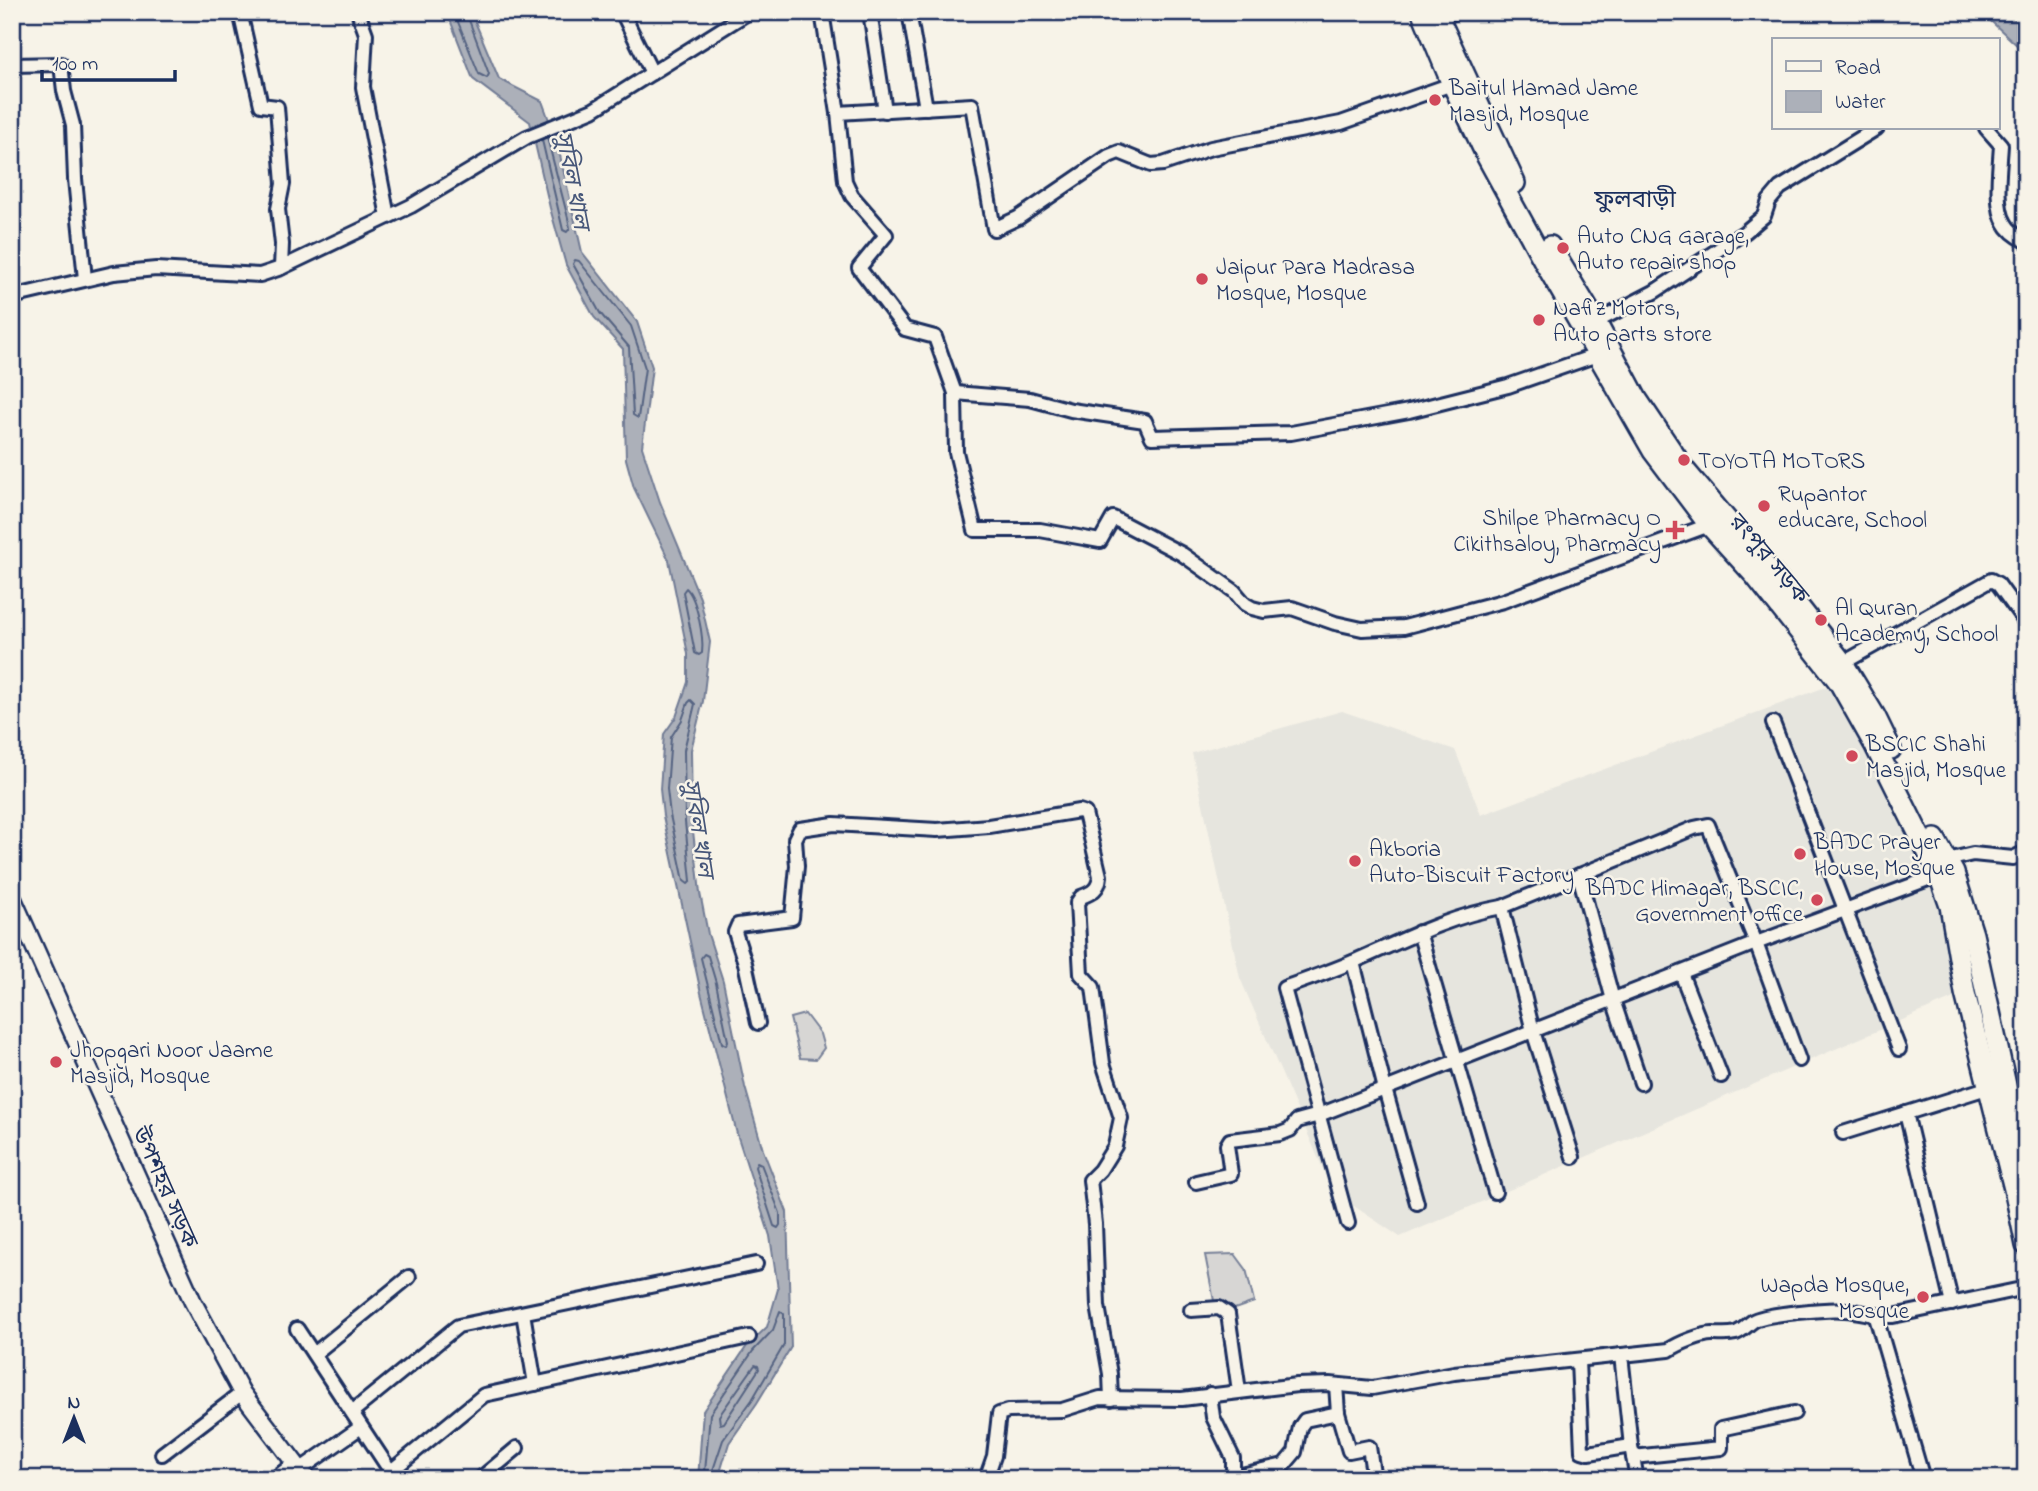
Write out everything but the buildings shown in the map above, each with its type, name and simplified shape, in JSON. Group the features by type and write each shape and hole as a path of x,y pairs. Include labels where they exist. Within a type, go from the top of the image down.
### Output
{"highway":[{"name":"রংপুর সড়ক","path":"1438,14 1452,84 1487,157 1653,451 1709,525 1756,577 1839,681 1943,868 1954,873 1973,934 2026,1177"},
{"name":"রংপুর সড়ক","path":"1438,14 1524,202 1637,399 1684,469 1786,590 1843,663 1875,716 1943,868 1965,993 2026,1245"}],"main road":[{"name":"উপশহর সড়ক","path":"12,897 193,1302 242,1392 301,1470"}],"street":[{"path":"240,12 261,104 277,107 283,184 278,209 282,244 281,268"},
{"path":"358,12 366,34 363,88 388,217"},
{"path":"622,12 652,72"},
{"path":"12,297 114,273 156,269 260,275 281,268 388,217 527,137 593,110 749,12"},
{"path":"822,12 838,113 845,181 852,196 886,236 859,268 905,330 935,337 956,393 956,452 975,530 1040,530 1100,541 1113,518 1182,554 1234,591 1252,608 1264,611 1292,608 1362,629 1404,627 1503,601 1709,525"},
{"path":"870,12 885,111"},
{"path":"909,12 926,108"},
{"path":"12,65 61,64 64,91 73,125 75,179 85,279"},
{"path":"838,113 972,105 994,229 1017,218 1119,152 1151,165 1163,164 1211,148 1341,122 1452,84"},
{"path":"1595,322 1654,292 1745,232 1764,216 1769,201 1780,188 1874,130"},
{"path":"1988,130 2001,145 1999,199 2003,222 2016,236 2026,241"},
{"path":"956,393 1030,399 1072,410 1146,421 1152,436 1291,433 1409,411 1508,386 1597,355"},
{"path":"1843,663 1991,580 1998,584 2026,623"},
{"path":"1773,723 1899,1049"},
{"path":"758,1023 735,932 738,925 792,918 797,866 795,839 800,829 834,824 937,830 989,826 1079,811 1085,813 1100,876 1099,884 1092,893 1081,897 1077,903 1081,974 1093,987 1103,1063 1121,1118 1115,1146 1100,1170 1090,1180 1095,1224 1098,1306 1110,1374 1111,1399"},
{"path":"1348,1223 1284,988 1353,962 1419,932 1479,911 1502,906 1694,828 1708,825 1756,943 1799,1060"},
{"path":"1196,1182 1231,1174 1227,1145 1230,1140 1280,1134 1290,1130 1297,1121 1320,1115 1845,910 1973,854 2013,858 2026,852"},
{"path":"1579,875 1613,1000 1641,1083"},
{"path":"1502,906 1533,1031 1573,1157"},
{"path":"1419,932 1495,1192"},
{"path":"1353,962 1417,1203"},
{"path":"1681,973 1721,1076"},
{"path":"1843,1133 1987,1088"},
{"path":"1906,1113 1952,1304"},
{"path":"352,1412 458,1326 757,1264"},
{"path":"314,1354 409,1277"},
{"path":"986,1479 994,1456 1001,1412 1062,1409 1089,1400 1182,1399 1297,1385 1372,1388 1454,1373 1669,1350 1677,1344 1713,1333 1735,1333 1748,1327 1754,1320 1805,1312 1846,1310 1876,1317 1893,1316 2026,1288"},
{"path":"1191,1310 1219,1308 1228,1314 1239,1391"},
{"path":"523,1313 535,1384"},
{"path":"1876,1317 1923,1479"},
{"path":"297,1329 393,1475 484,1395 749,1337"},
{"path":"1621,1355 1637,1479"},
{"path":"1578,1361 1582,1451 1589,1453 1721,1448 1721,1429 1794,1413"},
{"path":"1336,1385 1338,1413 1349,1451 1369,1447 1374,1479"},
{"path":"162,1454 242,1392"},
{"path":"1210,1394 1213,1417 1233,1458 1233,1478 1284,1465 1295,1452 1300,1427 1305,1420 1338,1413"},
{"path":"274,1479 301,1470 361,1427"},
{"path":"480,1479 517,1448"}],"shaded area":[{"path":"1839,682 1939,875 1965,993 1400,1237 1333,1192 1240,978 1192,753 1342,711 1455,750 1481,815"},
{"path":"805,1014 820,1034 824,1048 816,1059 800,1058 790,1018"},
{"path":"1235,1254 1246,1269 1254,1302 1229,1311 1215,1306 1205,1255"}],"water":[{"path":"447,12 471,12 499,79 542,101 557,142 582,252 637,322 652,367 642,447 660,502 700,598 710,642 703,701 691,750 692,822 700,893 708,934 723,981 745,1087 763,1150 787,1212 791,1347 729,1443 718,1479 698,1479 703,1411 747,1346 767,1327 778,1289 770,1236 737,1134 701,993 663,816 660,789 664,734 676,717 688,682 688,654 669,560 634,488 626,459 623,349 594,317 566,265 530,122 473,79"},
{"path":"1981,12 2026,12 2026,48 2018,46"}],"place":[{"name":"Baitul Hamad Jame Masjid, Mosque","path":"1435,100"},
{"name":"Auto CNG Garage, Auto repair shop","path":"1563,248"},
{"name":"Jaipur Para Madrasa Mosque, Mosque","path":"1202,279"},
{"name":"Nafiz Motors, Auto parts store","path":"1539,320"},
{"name":"TOYOTA MOTORS","path":"1684,460"},
{"name":"Rupantor educare, School","path":"1764,506"},
{"name":"Shilpe Pharmacy O Cikithsaloy, Pharmacy","path":"1675,530"},
{"name":"Al Quran Academy, School","path":"1821,620"},
{"name":"BSCIC Shahi Masjid, Mosque","path":"1852,756"},
{"name":"BADC Prayer House, Mosque","path":"1800,854"},
{"name":"Akboria Auto-Biscuit Factory","path":"1355,861"},
{"name":"BADC Himagar, BSCIC, Government office","path":"1817,900"},
{"name":"Jhopgari Noor Jaame Masjid, Mosque","path":"56,1062"},
{"name":"Wapda Mosque, Mosque","path":"1923,1297"}],"district":[{"name":"ফুলবাড়ী","path":"1635,199"}],"water label":[{"name":"সুবিল খাল","path":"573,180"},
{"name":"সুবিল খাল","path":"699,828"}]}
